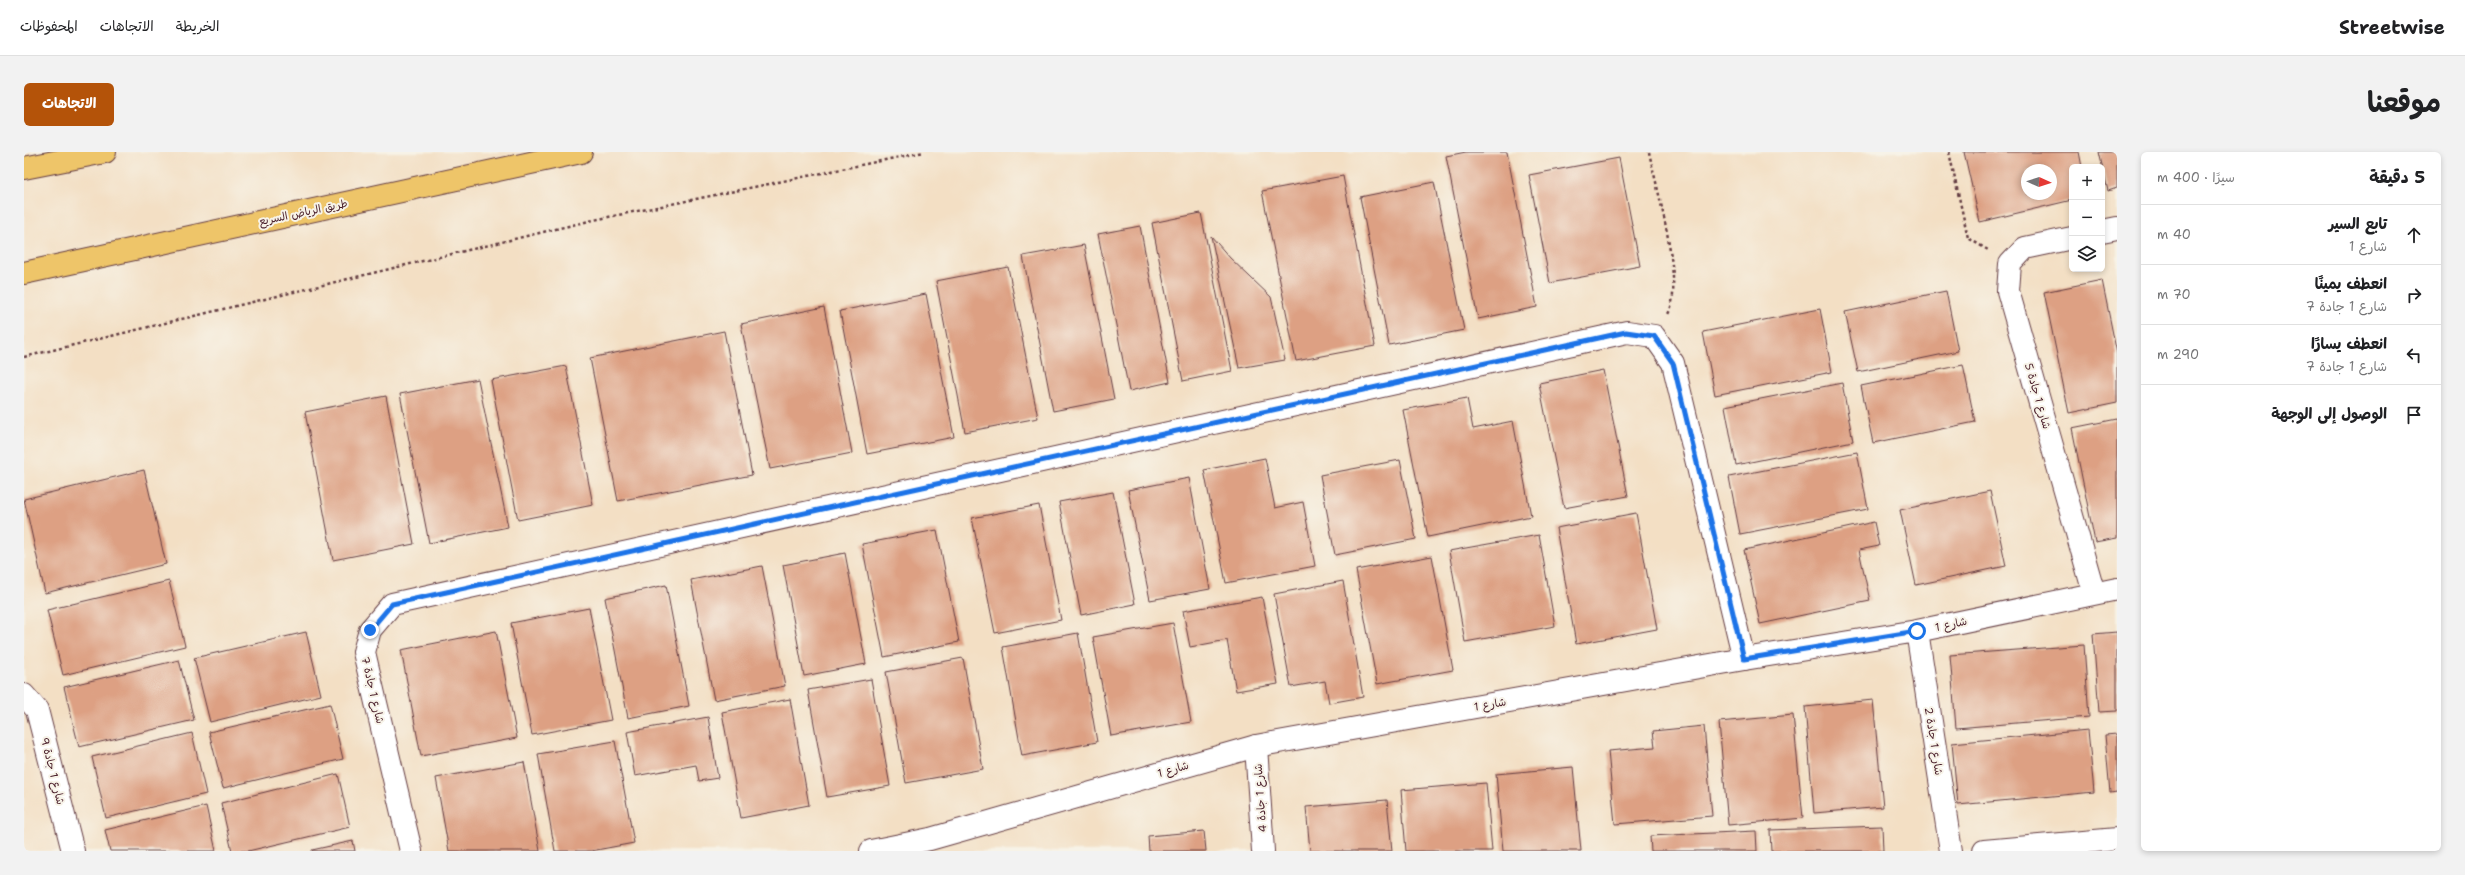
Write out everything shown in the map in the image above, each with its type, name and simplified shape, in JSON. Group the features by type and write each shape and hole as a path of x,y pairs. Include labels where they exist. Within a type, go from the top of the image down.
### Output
{"highway":[{"path":"24,168 105,152"},
{"name":"طريق الرياض السريع","path":"24,273 581,152"}],"street":[{"path":"2105,230 2117,228"},
{"path":"2010,264 2025,248 2069,239"},
{"name":"شارع 1 جادة 5","path":"2010,264 2008,291 2094,593"},
{"name":"شارع 1 جادة 7","path":"411,851 364,652 370,630 392,604 1626,332 1654,336"},
{"path":"1654,336 1673,363 1744,659"},
{"name":"شارع 1","path":"871,851 930,845 1256,746 1744,659 1917,631 2117,589"},
{"name":"شارع 1 جادة 2","path":"1917,631 1951,851"},
{"name":"شارع 1 جادة 9","path":"24,695 37,710 73,851"},
{"name":"شارع 1 جادة 4","path":"1256,746 1263,851"},
{"path":"1984,851 2117,839"}],"path":[{"path":"24,357 589,221 924,152"},
{"path":"1649,152 1674,276 1671,308 1654,336"},
{"path":"1950,152 1968,238 2010,264"}],"building":[{"path":"1466,152 1507,152 1537,307 1478,319 1446,156"},
{"path":"1964,152 2079,152 2081,164 2069,164 2069,201 1980,222"},
{"path":"2099,152 2117,152 2117,188 2108,191 2105,178 2105,164 2102,164"},
{"path":"1619,158 1640,266 1550,283 1529,175"},
{"path":"1343,176 1375,346 1296,361 1262,191"},
{"path":"1434,182 1464,330 1389,345 1360,197"},
{"path":"1201,213 1232,371 1183,381 1152,223"},
{"path":"1140,226 1170,382 1129,391 1098,234"},
{"path":"1211,236 1230,258 1271,297 1285,360 1239,368"},
{"path":"1084,245 1114,399 1053,411 1023,256"},
{"path":"1008,267 1038,418 965,432 936,281"},
{"path":"2102,280 2117,354 2117,403 2069,413 2044,292"},
{"path":"1946,291 1958,351 1858,372 1845,312"},
{"path":"926,294 954,437 867,454 840,311"},
{"path":"824,307 852,453 770,469 741,324"},
{"path":"1820,309 1832,372 1715,395 1703,332"},
{"path":"724,331 752,475 618,501 590,358"},
{"path":"1963,365 1975,422 1873,443 1861,386"},
{"path":"566,366 593,505 518,520 491,380"},
{"path":"1603,370 1628,496 1564,508 1539,383"},
{"path":"478,379 508,527 429,543 400,394"},
{"path":"1842,383 1853,441 1736,465 1725,406"},
{"path":"386,396 414,544 333,560 305,412"},
{"path":"1467,398 1473,429 1513,421 1531,516 1428,537 1403,410"},
{"path":"2117,419 2117,538 2095,542 2072,428"},
{"path":"1857,452 1868,509 1740,534 1729,477"},
{"path":"1265,458 1275,508 1303,502 1315,566 1226,583 1204,470"},
{"path":"1400,460 1416,539 1335,555 1320,475"},
{"path":"144,470 166,564 45,593 24,499"},
{"path":"1189,478 1210,589 1150,600 1128,490"},
{"path":"1990,491 2006,566 1916,585 1900,510"},
{"path":"1113,492 1135,604 1081,615 1059,502"},
{"path":"1039,505 1061,620 995,633 972,518"},
{"path":"1636,513 1657,629 1576,644 1556,528"},
{"path":"1874,522 1879,546 1859,550 1870,601 1760,624 1744,550"},
{"path":"937,530 959,642 884,657 862,544"},
{"path":"1539,535 1555,626 1465,642 1449,551"},
{"path":"845,553 866,664 804,676 783,565"},
{"path":"1432,556 1453,670 1377,684 1356,570"},
{"path":"762,566 785,686 714,700 691,580"},
{"path":"169,581 185,646 63,675 47,610"},
{"path":"1343,581 1363,697 1329,703 1325,681 1291,687 1274,594"},
{"path":"666,585 689,706 628,718 605,598"},
{"path":"1262,597 1278,684 1236,691 1227,640 1190,647 1183,611"},
{"path":"589,608 611,720 532,735 511,623"},
{"path":"1173,623 1191,722 1111,736 1093,637"},
{"path":"496,631 517,738 421,756 401,650"},
{"path":"306,632 321,695 210,722 194,658"},
{"path":"2117,632 2117,711 2099,712 2093,634"},
{"path":"1078,633 1097,742 1022,756 1003,647"},
{"path":"2084,645 2089,717 1956,728 1950,655"},
{"path":"963,658 983,769 906,783 886,672"},
{"path":"179,660 194,720 79,747 64,687"},
{"path":"871,679 890,786 827,797 808,690"},
{"path":"790,699 809,805 741,818 722,712"},
{"path":"1873,700 1883,807 1814,813 1805,707"},
{"path":"330,704 343,759 223,788 209,732"},
{"path":"1793,715 1803,818 1728,825 1719,722"},
{"path":"708,717 718,778 699,781 696,765 635,776 627,732"},
{"path":"1704,726 1712,816 1615,824 1608,751 1655,747 1653,731"},
{"path":"2088,730 2094,792 1958,805 1952,743"},
{"path":"192,733 206,794 106,818 92,757"},
{"path":"2117,734 2117,792 2110,793 2105,735"},
{"path":"615,741 634,843 591,851 555,851 538,754"},
{"path":"524,762 540,851 449,851 436,778"},
{"path":"1573,767 1581,851 1503,851 1496,774"},
{"path":"338,774 350,827 248,851 232,851 221,803"},
{"path":"1486,783 1492,851 1406,851 1401,790"},
{"path":"1387,800 1392,851 1310,851 1306,807"},
{"path":"206,806 216,851 110,851 105,830"},
{"path":"1882,826 1883,851 1771,851 1770,830"},
{"path":"1204,831 1206,851 1149,851 1148,836"},
{"path":"1756,831 1757,851 1651,851 1650,836"},
{"path":"353,841 355,851 312,851 312,850"}],"route":[{"path":"370,630 392,604 1626,332 1654,336 1673,363 1744,659 1917,631"}]}
